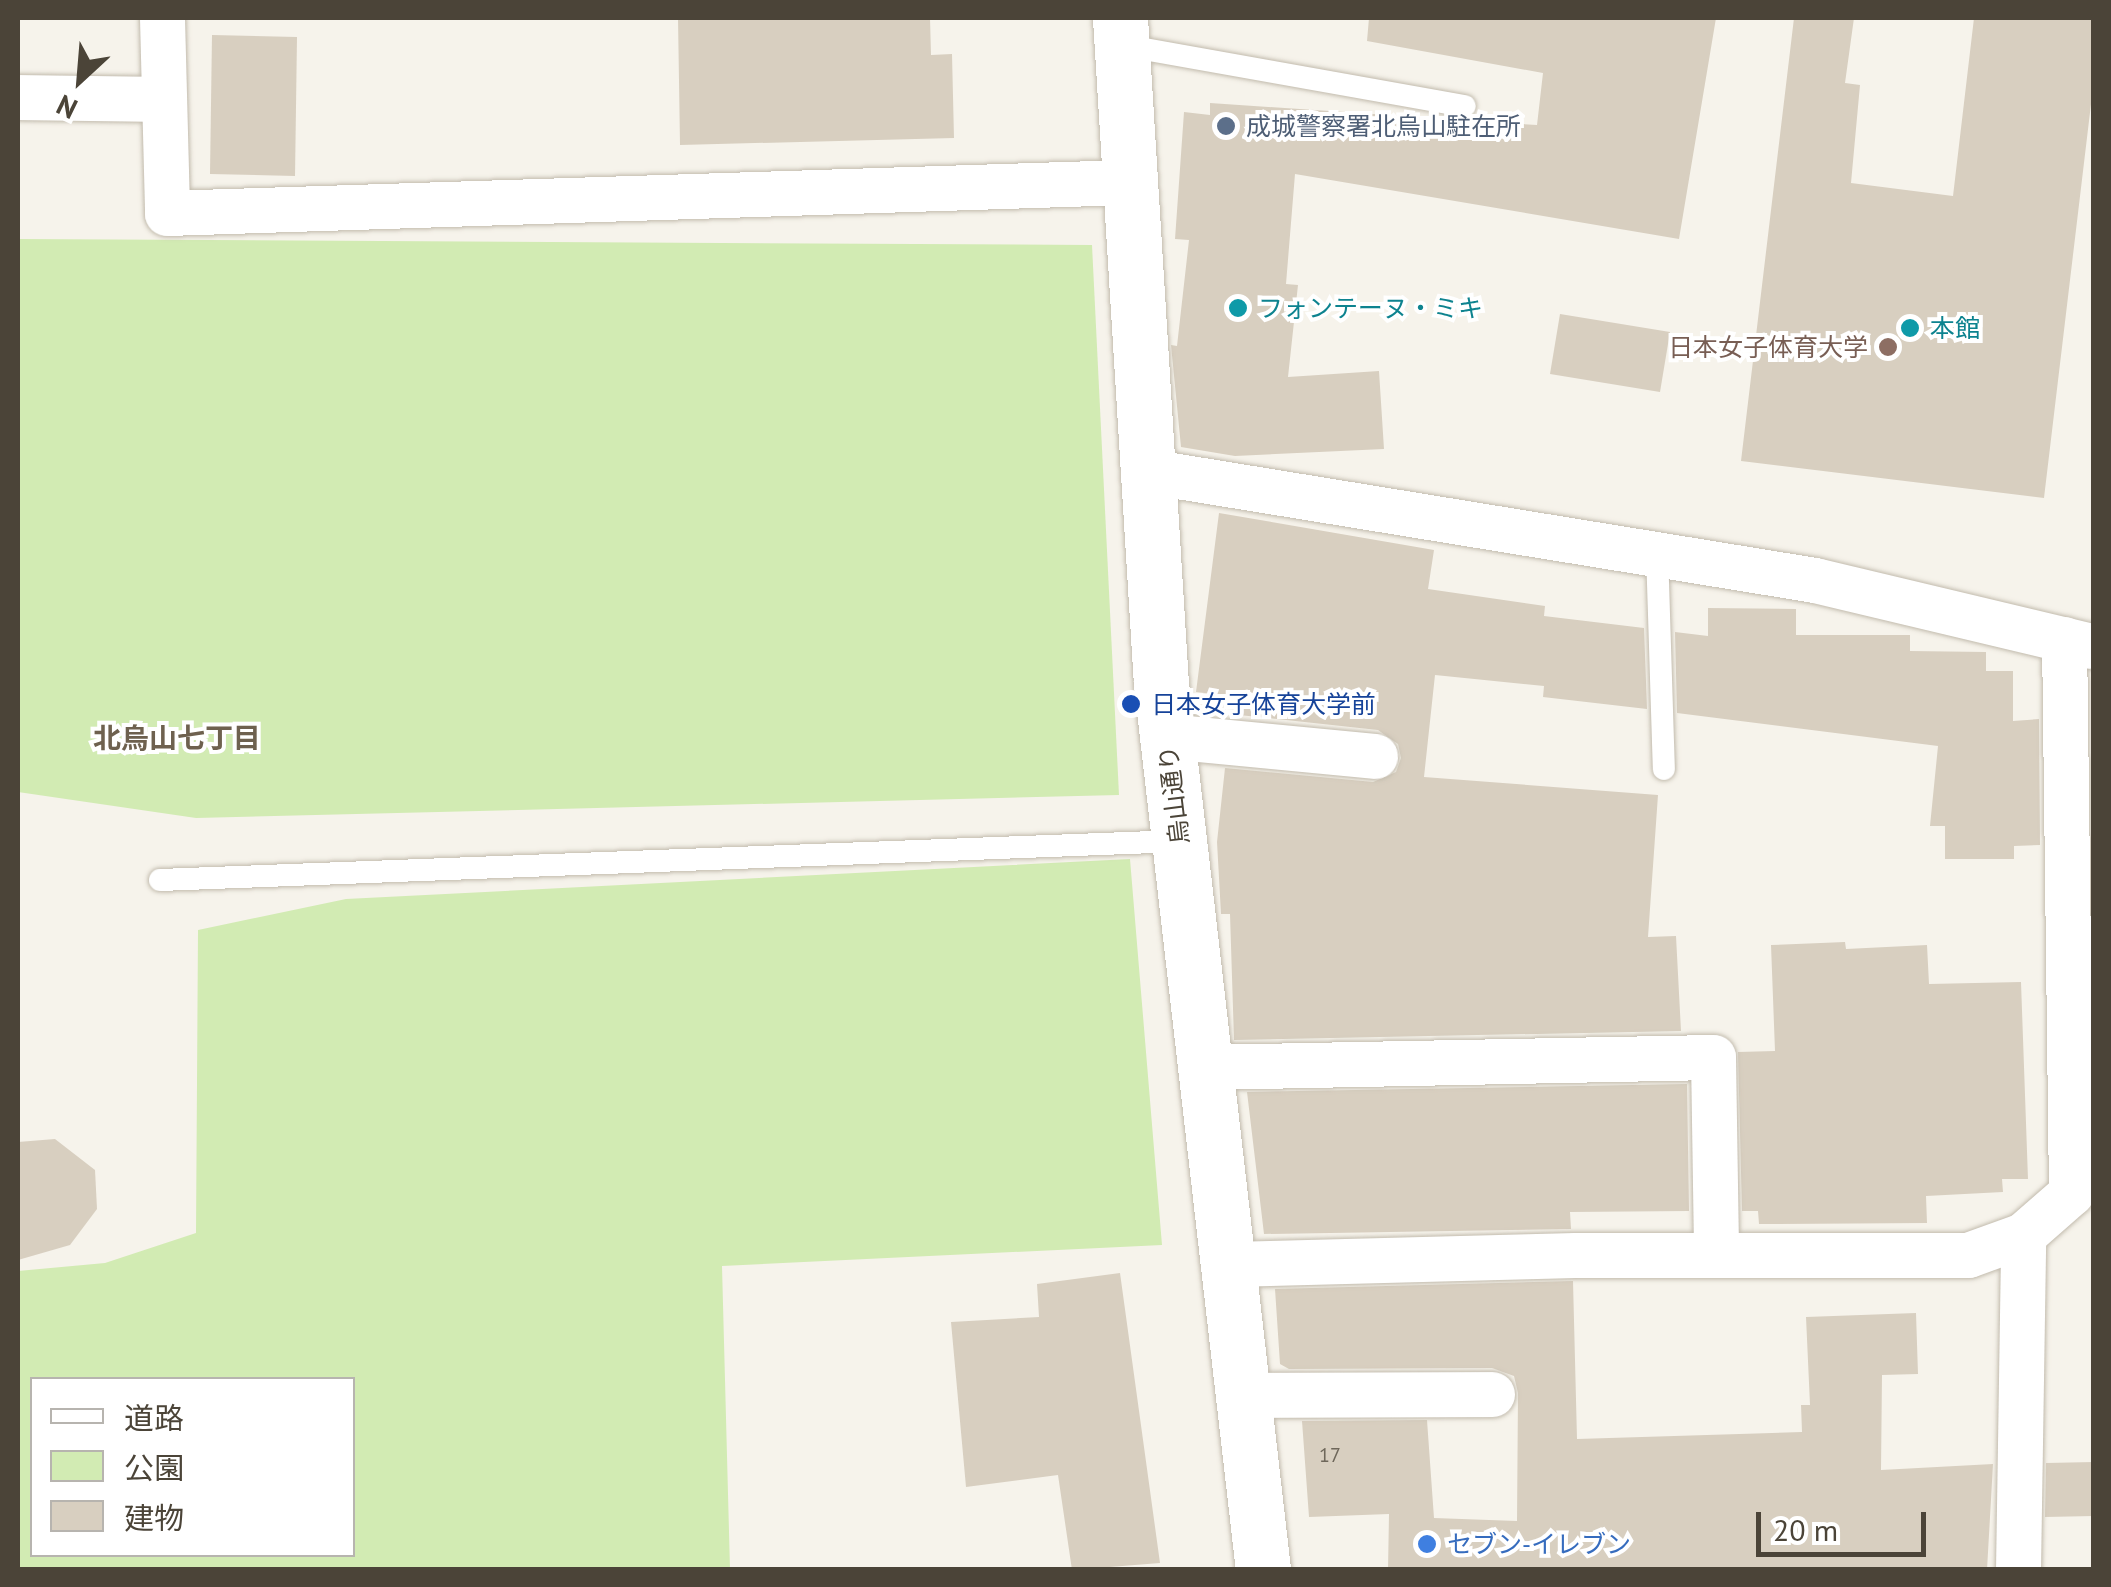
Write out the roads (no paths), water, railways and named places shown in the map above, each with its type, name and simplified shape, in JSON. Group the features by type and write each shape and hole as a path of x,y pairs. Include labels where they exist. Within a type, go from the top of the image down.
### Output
{"street":[{"path":"162,18 167,212 1130,182"},
{"name":"烏山通り","path":"1121,32 1167,736 1232,1264 1262,1570"},
{"path":"18,97 163,99"},
{"path":"1147,471 1657,551 1815,580 2079,643 2082,1196 2023,1234 1968,1255 1716,1255 1232,1264"},
{"path":"1167,736 1375,756"},
{"path":"1206,1067 1713,1057 1716,1255"},
{"path":"2018,1570 2023,1234"},
{"path":"1242,1395 1492,1394"}],"lane":[{"path":"1121,32 1465,106"},
{"path":"1657,551 1664,770"},
{"path":"160,880 1180,841"}],"place":[{"name":"成城警察署北烏山駐在所","path":"1226,126"},
{"name":"フォンテーヌ・ミキ","path":"1238,308"},
{"name":"本館","path":"1910,328"},
{"name":"日本女子体育大学","path":"1888,347"},
{"name":"日本女子体育大学前","path":"1131,704"},
{"name":"セブン-イレブン","path":"1427,1544"}],"district":[{"name":"北烏山七丁目","path":"177,738"}]}
